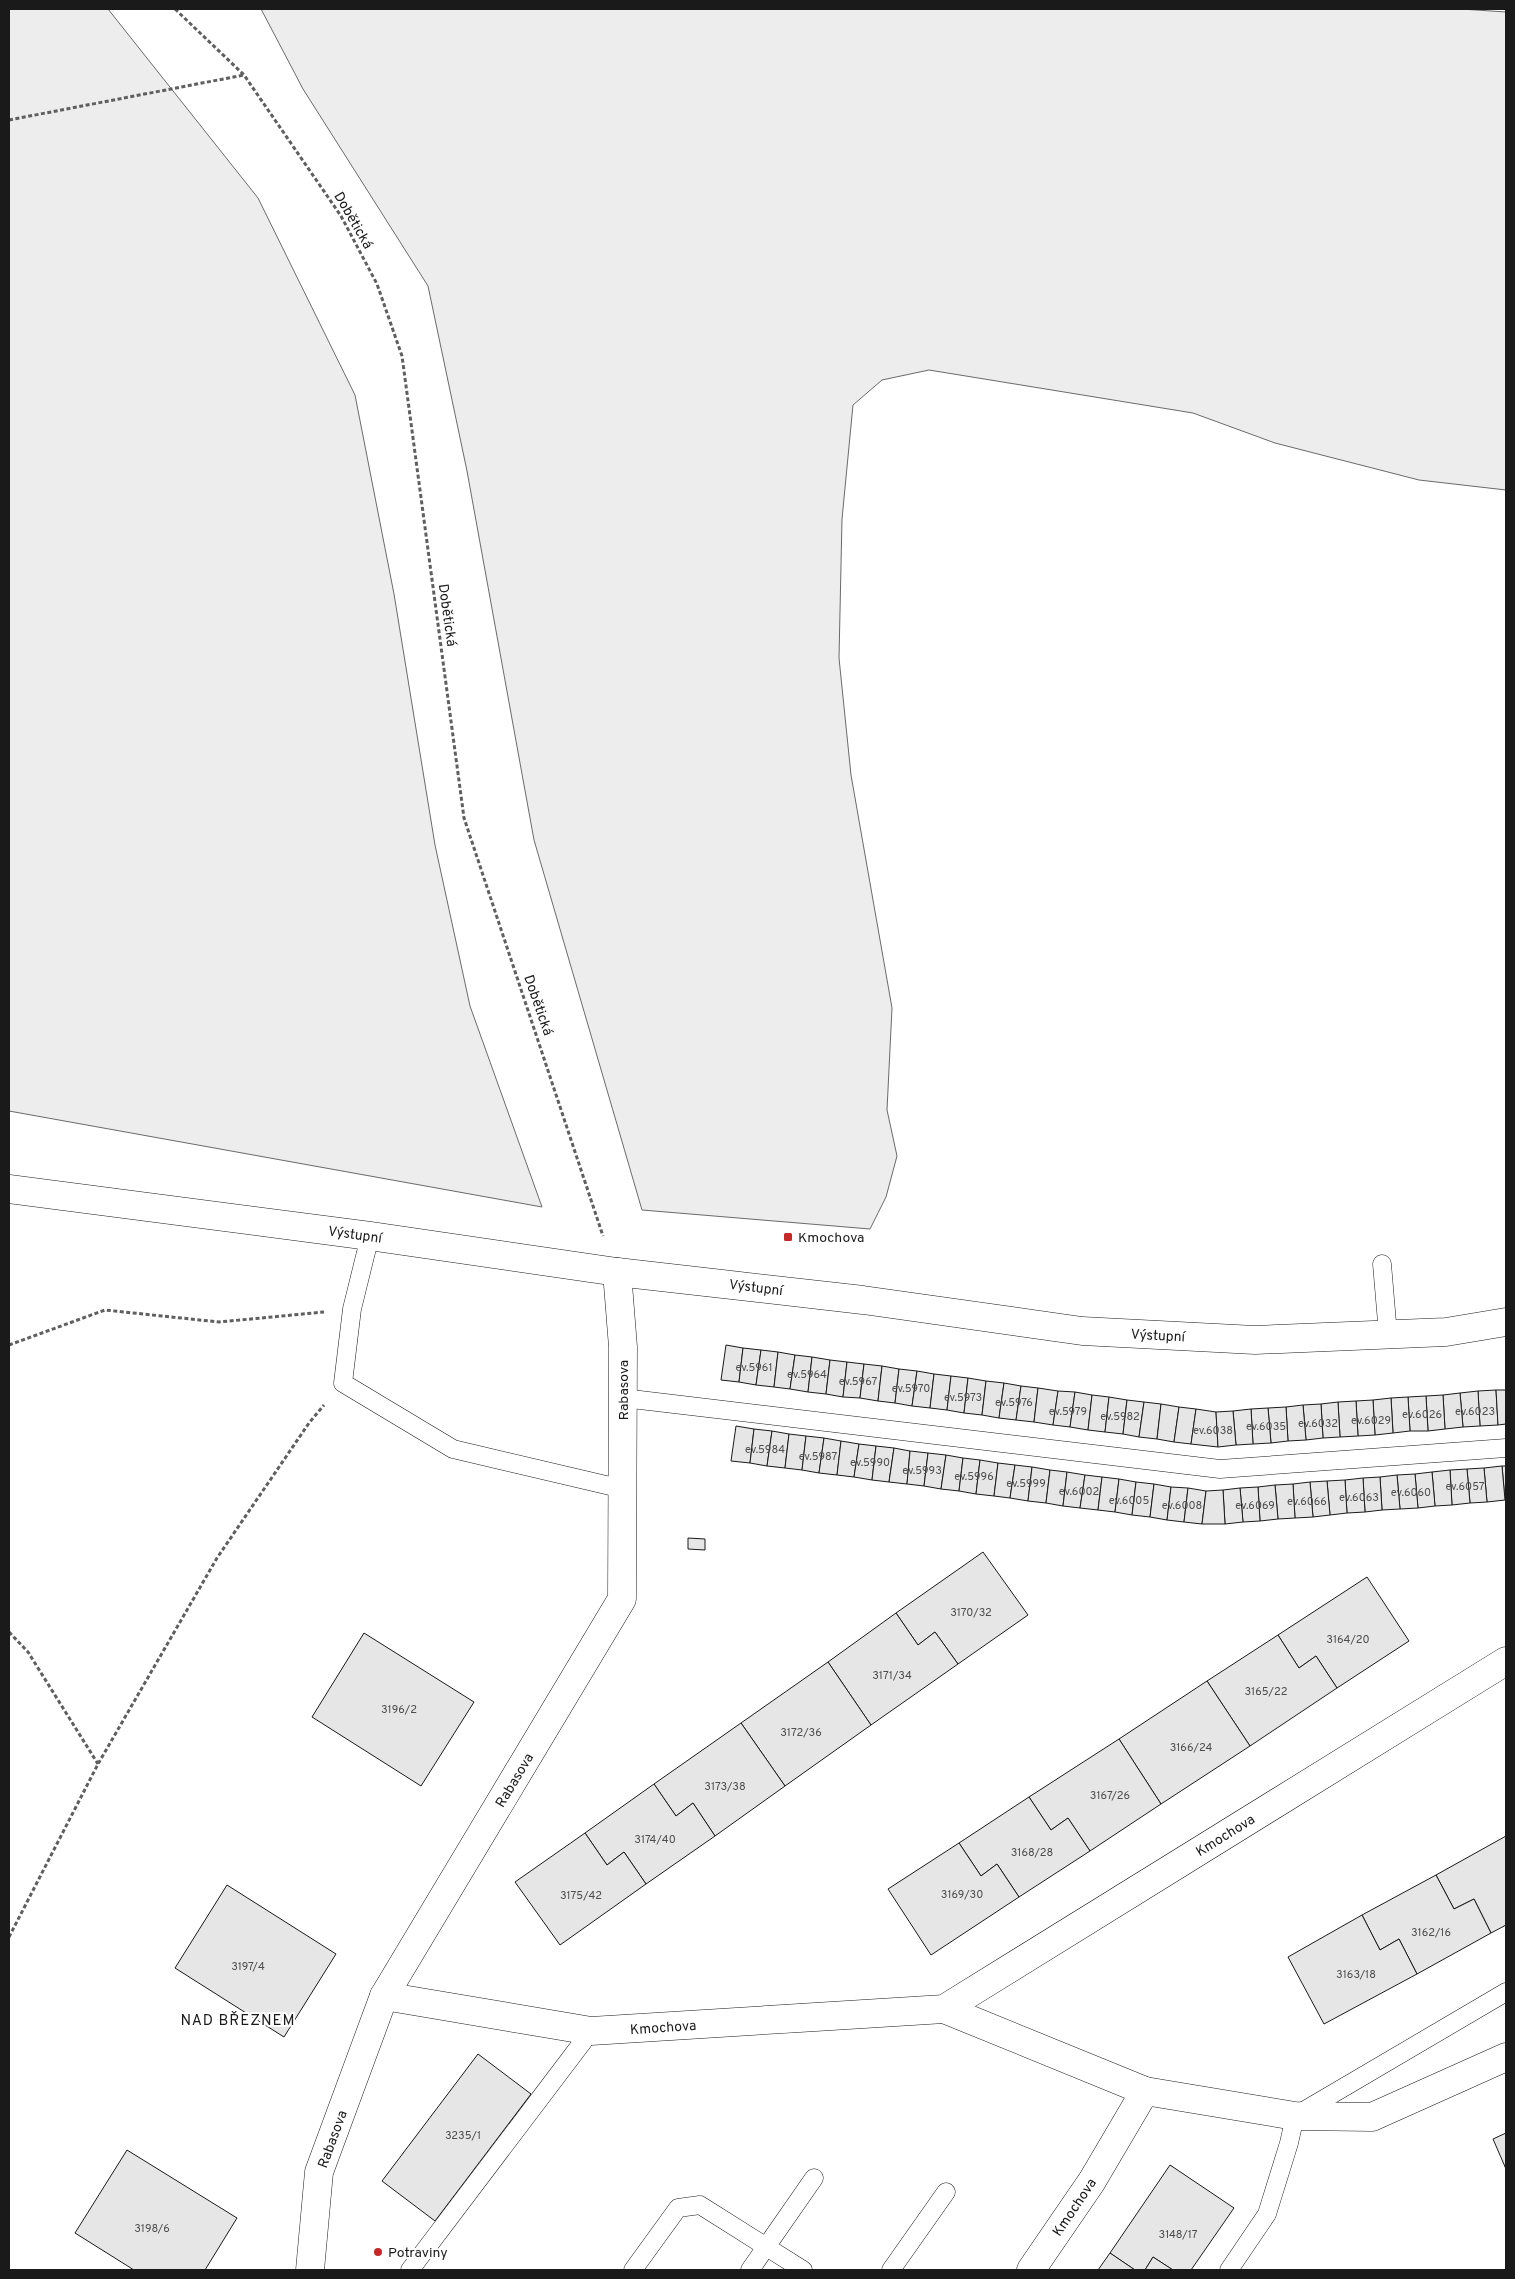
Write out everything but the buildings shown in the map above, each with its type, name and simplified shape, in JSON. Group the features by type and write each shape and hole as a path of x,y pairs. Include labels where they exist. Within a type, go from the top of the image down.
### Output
{"street":[{"name":"Výstupní","path":"9,1189 370,1236 617,1272 863,1300 1082,1331 1256,1340 1446,1332 1506,1322"},
{"name":"Rabasova","path":"310,2270 319,2172 384,1996 622,1599 623,1346 617,1272"},
{"name":"Kmochova","path":"944,2009 1506,1662"},
{"name":"Kmochova","path":"384,1996 591,2031 944,2009 1145,2091 1296,2116 1372,2117 1506,2057"},
{"name":"Kmochova","path":"1031,2270 1092,2182 1145,2091"}],"lane":[{"path":"370,1236 352,1310 343,1383 453,1449 623,1489"},
{"path":"1382,1264 1388,1334"},
{"path":"622,1398 1220,1469 1506,1448"},
{"path":"1229,2270 1267,2214 1290,2143 1296,2116 1506,1992"},
{"path":"410,2270 591,2031"},
{"path":"750,2270 814,2178"},
{"path":"891,2270 946,2192"},
{"path":"633,2270 678,2208 700,2204 804,2270"}],"path":[{"name":"Dobětická","path":"175,9 244,75 341,216 377,284 402,356 464,818 596,1217 617,1272"},
{"path":"9,120 244,75"},
{"path":"9,1345 105,1310 220,1322 352,1310"},
{"path":"9,1937 98,1764 217,1558 309,1423 343,1383"},
{"path":"9,1632 28,1652 98,1764"}],"shaded area":[{"path":"9,9 108,9 258,198 355,395 394,594 435,845 470,1006 542,1207 9,1111"},
{"path":"261,9 1461,9 1506,12 1506,490 1419,480 1275,443 1193,413 929,370 882,380 853,405 842,519 839,658 851,775 892,1008 887,1110 897,1156 886,1197 870,1229 642,1210 534,840 467,471 428,286 303,89"}],"place":[{"name":"Kmochova","path":"788,1237"},
{"name":"Potraviny","path":"378,2252"}],"district":[{"name":"NAD BŘEZNEM","path":"238,2020"}]}
